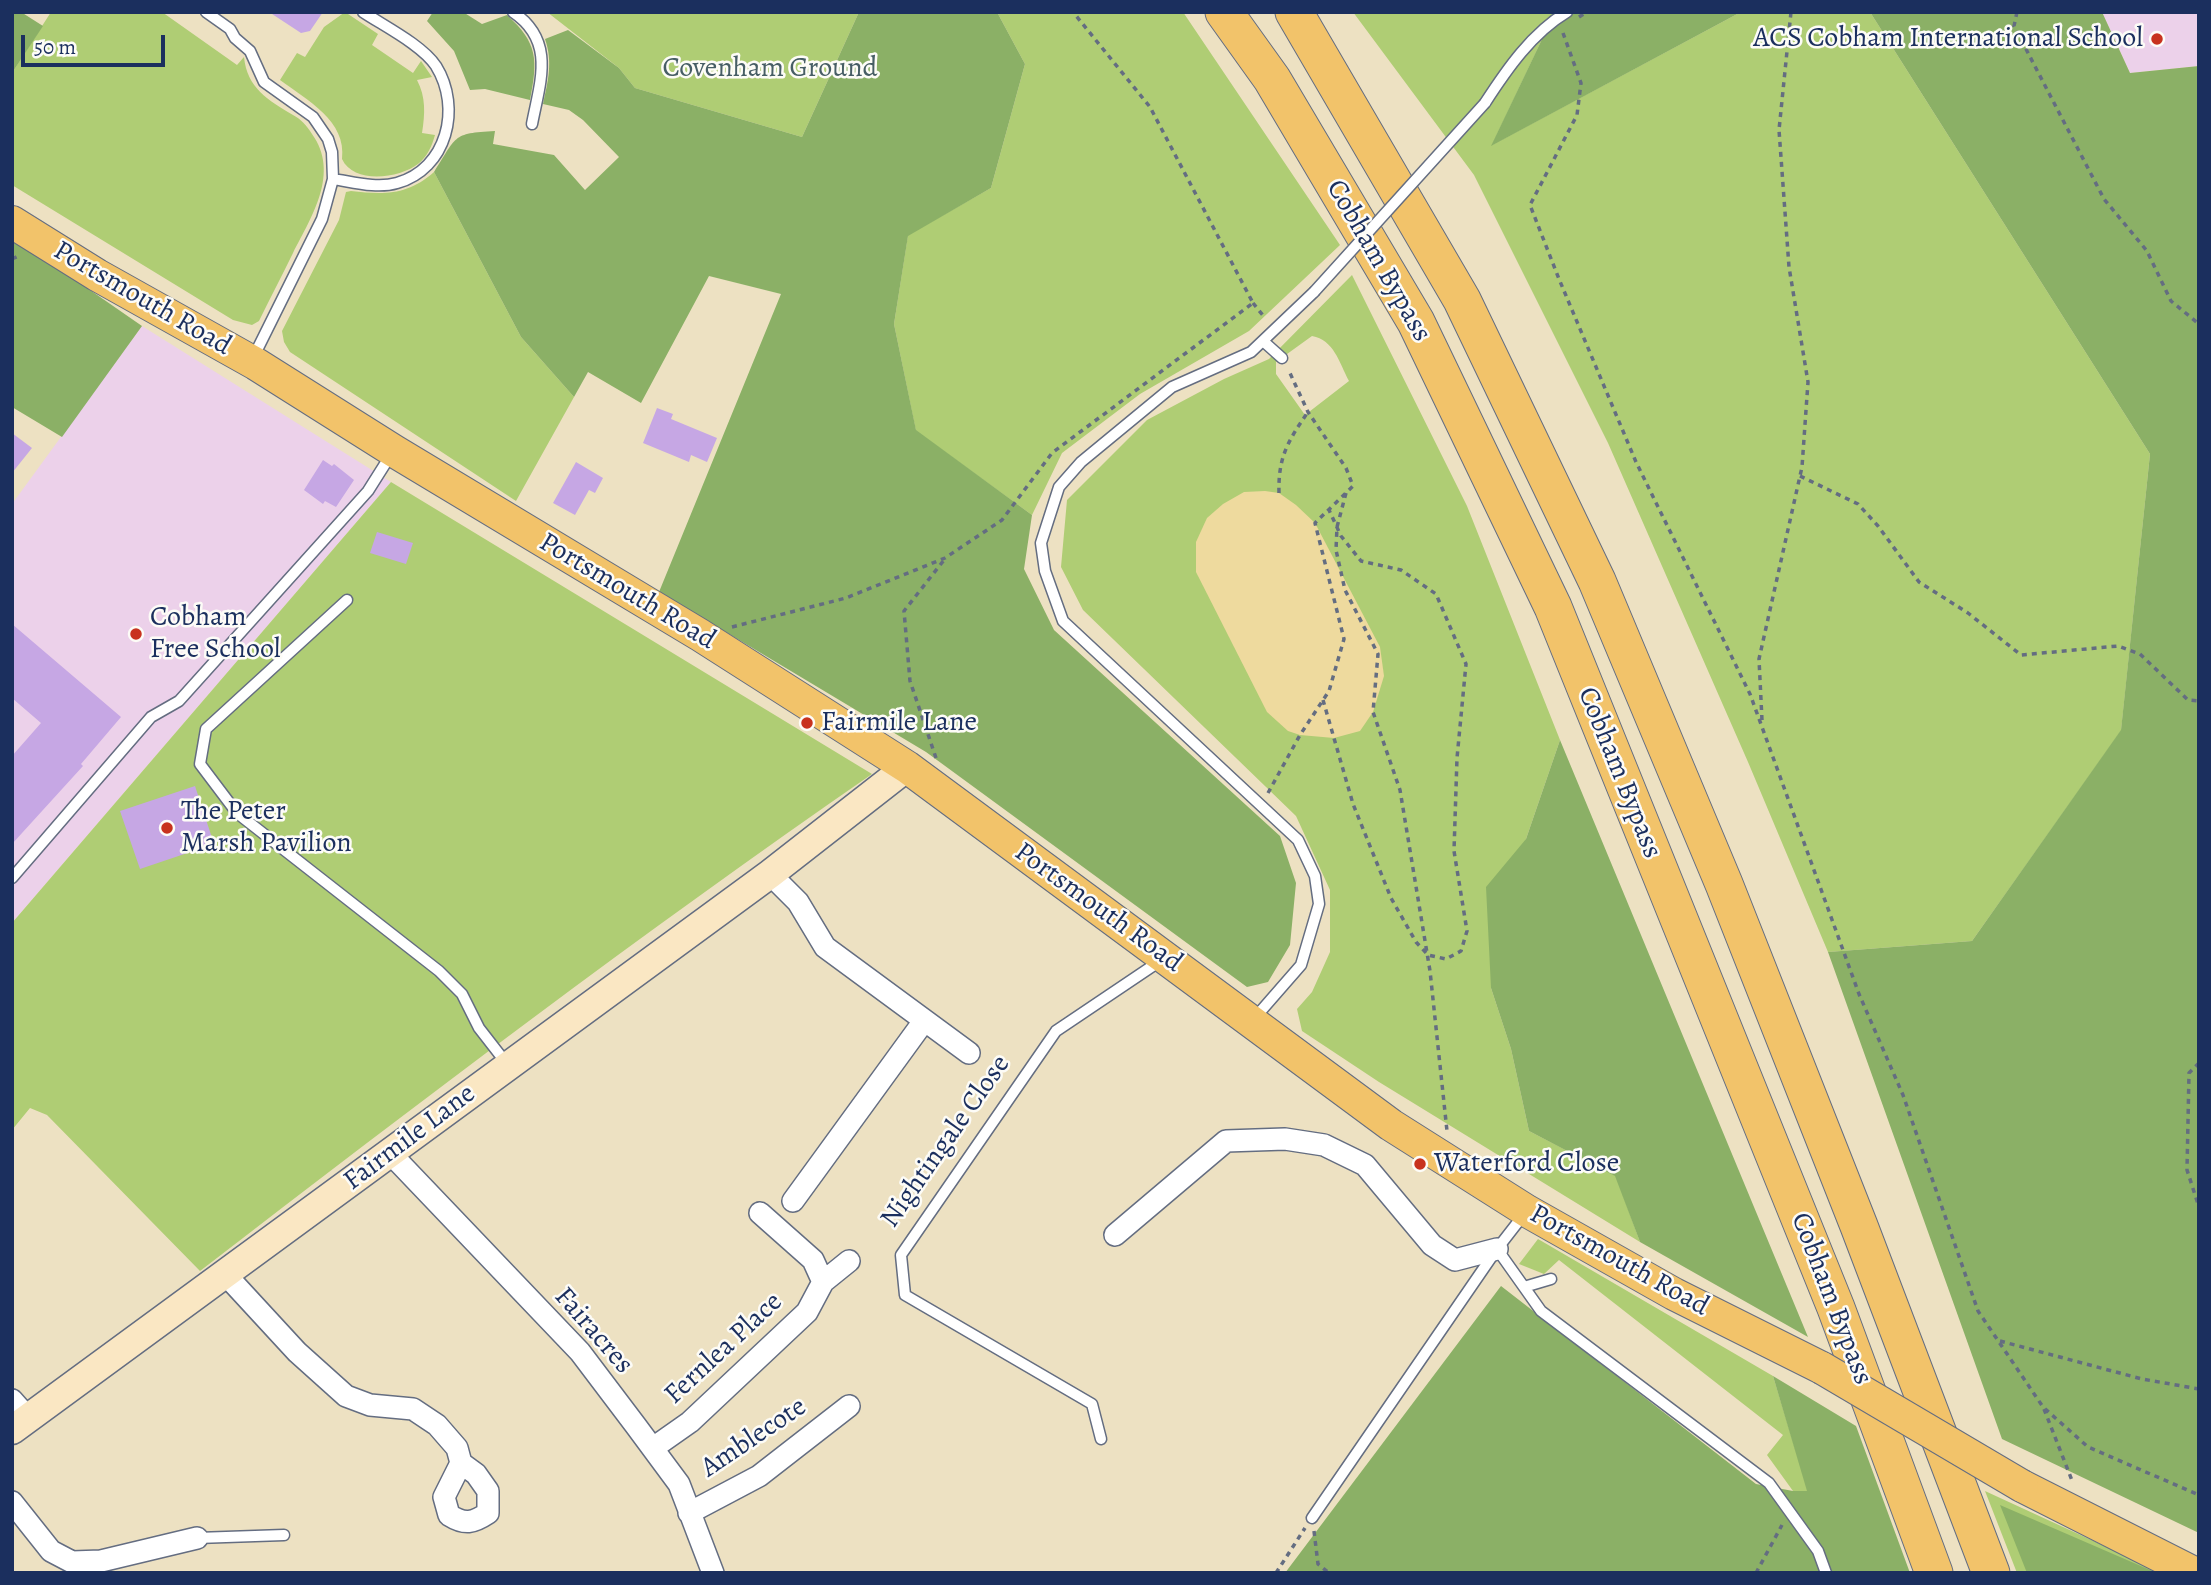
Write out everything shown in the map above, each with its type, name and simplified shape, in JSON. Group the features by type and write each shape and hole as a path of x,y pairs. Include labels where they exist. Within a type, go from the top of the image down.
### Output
{"highway":[{"name":"Cobham Bypass","path":"1224,12 1272,79 1416,322 1553,607 1836,1308 1934,1573"},
{"name":"Cobham Bypass","path":"1294,12 1462,300 1597,581 1734,909 1859,1226 1991,1573"}],"main road":[{"name":"Portsmouth Road","path":"12,222 97,275 252,362 394,451 701,635 907,767 1391,1125 1527,1211 1674,1294 1822,1368 2022,1486 2194,1573"}],"street":[{"name":"Fairmile Lane","path":"18,1416 226,1275 770,874 907,767"},
{"name":"Nightingale Close","path":"770,874 798,902 825,947 970,1053"},
{"path":"793,1201 924,1021"},
{"path":"1115,1235 1226,1141 1285,1139 1324,1145 1365,1166 1432,1245 1455,1260 1497,1249"},
{"name":"Fairacres","path":"390,1153 580,1352 679,1484 713,1573"},
{"path":"760,1213 813,1260 823,1282"},
{"name":"Fernlea Place","path":"653,1448 690,1422 807,1312 823,1282 849,1261"},
{"path":"226,1275 297,1352 346,1396 370,1405 413,1409 437,1425 457,1448 461,1463"},
{"name":"Amblecote","path":"689,1513 759,1476 849,1406"},
{"path":"12,1502 51,1550 72,1562 102,1567 197,1538"}],"lane":[{"path":"206,12 230,29 250,51 264,82 279,95 300,107 322,128 331,152 333,179 322,219 252,362"},
{"path":"333,179 386,185 419,174 437,155 449,119 448,96 435,65 425,53 363,12"},
{"path":"513,12 531,26 542,57 543,69 532,124"},
{"path":"1252,1022 1301,965 1319,905 1315,876 1298,840 1063,621 1045,571 1041,543 1059,487 1081,462 1172,387 1251,352 1263,341 1314,292 1485,103 1513,60 1562,15"},
{"path":"1263,341 1282,358"},
{"path":"12,878 151,717 179,701 368,491 394,451"},
{"path":"347,600 206,729 200,764 237,813 439,971 462,995 479,1027 509,1066"},
{"name":"Nightingale Close","path":"1101,1439 1092,1404 905,1295 901,1255 1056,1031 1165,958"},
{"path":"1311,1518 1497,1249 1527,1211"},
{"path":"1497,1249 1541,1311 1769,1483 1818,1551 1826,1573"},
{"path":"1524,1287 1551,1279"},
{"path":"197,1538 284,1535"}],"path":[{"path":"1073,12 1150,107 1253,303 1269,324"},
{"path":"1762,726 1759,659 1800,476 1808,382 1790,267 1779,130 1791,12"},
{"path":"2017,12 2014,26 2104,200 2147,251 2171,302 2199,324"},
{"path":"1562,15 1581,83 1577,115 1530,205 1636,462 1750,694 1859,994 1903,1095 1978,1311 2043,1407 2086,1518"},
{"path":"701,635 846,598 945,558 1002,520 1052,453 1253,303"},
{"path":"1270,789 1329,691 1344,639 1315,523 1353,486 1346,468 1308,412 1282,358"},
{"path":"1279,493 1279,477 1288,442 1308,412"},
{"path":"1800,476 1858,504 1878,526 1919,582 1968,613 2021,655 2118,646 2140,654 2188,700 2199,701"},
{"path":"1346,493 1337,527 1336,550 1345,590 1378,654 1373,712 1400,790 1428,955 1446,1118 1448,1161"},
{"path":"1323,699 1353,804 1391,898 1416,942 1428,955 1446,960 1461,951 1467,931 1454,851 1457,758 1466,664 1436,594 1401,570 1362,561 1341,536 1329,510"},
{"path":"945,558 904,611 910,681 950,799"},
{"path":"2199,1063 2189,1073 2187,1170 2199,1207"},
{"path":"2189,1073 2199,1072"},
{"path":"1998,1340 2142,1379 2199,1389"},
{"path":"2043,1407 2088,1447 2199,1495"},
{"path":"1276,1573 1311,1518"},
{"path":"1311,1518 1318,1564 1329,1573"},
{"path":"1756,1573 1783,1523"}],"shaded area":[{"name":"ACS Cobham International School","path":"2102,12 2199,12 2199,66 2130,73"},
{"name":"Cobham Free School","path":"142,326 391,482 12,923 12,504"}],"green space":[{"path":"12,12 21,12 43,26 12,73"},
{"path":"51,12 162,12 237,65 244,57 249,77 260,92 299,119 310,131 320,149 324,164 320,194 308,224 259,321 252,325 233,320 12,185 12,73"},
{"path":"345,12 378,34 372,45 413,73 421,61 432,77 417,80 424,106 422,133 435,135 434,139 421,161 400,173 367,176 348,167 342,159 342,146 332,123 313,104 280,80 297,53 305,57 324,27"},
{"path":"433,12 463,12 482,24 507,15 525,34 533,53 534,74 530,100 485,89 470,90 454,51 427,21"},
{"name":"Covenham Ground","path":"547,12 859,12 802,137 635,88 619,68"},
{"path":"859,12 997,12 1025,64 991,188 908,236 894,324 916,430 1032,515 1024,569 1054,630 1280,836 1296,883 1290,945 1268,982 1247,987 926,752 659,592 781,294 709,276 641,403 588,372 574,397 521,337 434,172 457,139 470,133 481,132 495,131 493,144 554,155 585,190 619,157 583,120 569,110 543,104 549,64 545,39 568,30 619,68 635,88 802,137"},
{"path":"997,12 1183,12 1340,245 1249,331 1140,394 1062,453 1032,515 916,431 894,324 908,235 991,188 1025,64"},
{"path":"1353,12 1555,12 1492,145 1741,12 1870,12 2150,454 2121,731 1972,941 1828,952 1608,443 1474,175"},
{"path":"1555,12 1741,12 1491,146"},
{"path":"1870,12 2102,12 2130,73 2199,66 2199,1533 2002,1439 1828,952 1972,941 2121,730 2150,454"},
{"path":"434,172 521,337 574,397 516,501 290,352 284,342 282,331 339,220 346,192 396,192 415,185"},
{"path":"12,236 142,326 62,437 12,407"},
{"path":"1352,275 1467,506 1560,740 1526,839 1491,988 1511,1049 1529,1131 1616,1176 1640,1242 1379,1082 1302,1031 1297,1009 1312,992 1330,952 1330,890 1296,816 1083,610 1061,567 1067,500 1147,420 1224,379 1269,359","holes":["1312,336 1331,347 1349,381 1305,415 1276,374 1276,362"]},
{"path":"391,482 872,774 617,956 200,1271 47,1115 30,1108 12,1130 12,923"},
{"path":"1560,740 1808,1337 1640,1242 1615,1176 1529,1131 1511,1049 1491,988 1486,887 1526,839"},
{"path":"1538,1239 1773,1376 1808,1491 1793,1491 1767,1455 1783,1435 1559,1260 1544,1274 1519,1264"},
{"path":"1501,1286 1756,1484 1807,1491 1773,1376 1856,1426 1910,1573 1285,1573"},
{"path":"1985,1491 2163,1573 2017,1573"},
{"path":"2000,1505 2157,1573 2027,1573"}],"sand":[{"path":"1244,492 1279,493 1315,523 1380,647 1384,676 1373,712 1360,731 1334,738 1300,735 1288,731 1267,712 1196,572 1196,542 1207,518 1223,504"}],"building":[{"path":"269,12 323,12 310,31 301,33"},
{"path":"657,408 673,414 671,419 717,438 707,462 691,455 689,462 643,443"},
{"path":"12,433 32,448 12,473"},
{"path":"323,460 332,466 334,464 354,480 336,507 325,501 323,504 304,490"},
{"path":"576,462 603,478 595,493 589,490 575,515 553,503"},
{"path":"377,532 413,543 406,564 370,553"},
{"path":"12,624 121,717 81,764 83,766 12,844 12,756 41,723 12,698"},
{"name":"The Peter Marsh Pavilion","path":"195,786 214,844 140,869 120,811"}],"place":[{"name":"ACS Cobham International School","path":"2157,39"},
{"name":"Cobham Free School","path":"136,634"},
{"name":"Fairmile Lane","path":"807,723"},
{"name":"The Peter Marsh Pavilion","path":"167,828"},
{"name":"Waterford Close","path":"1420,1164"}]}
